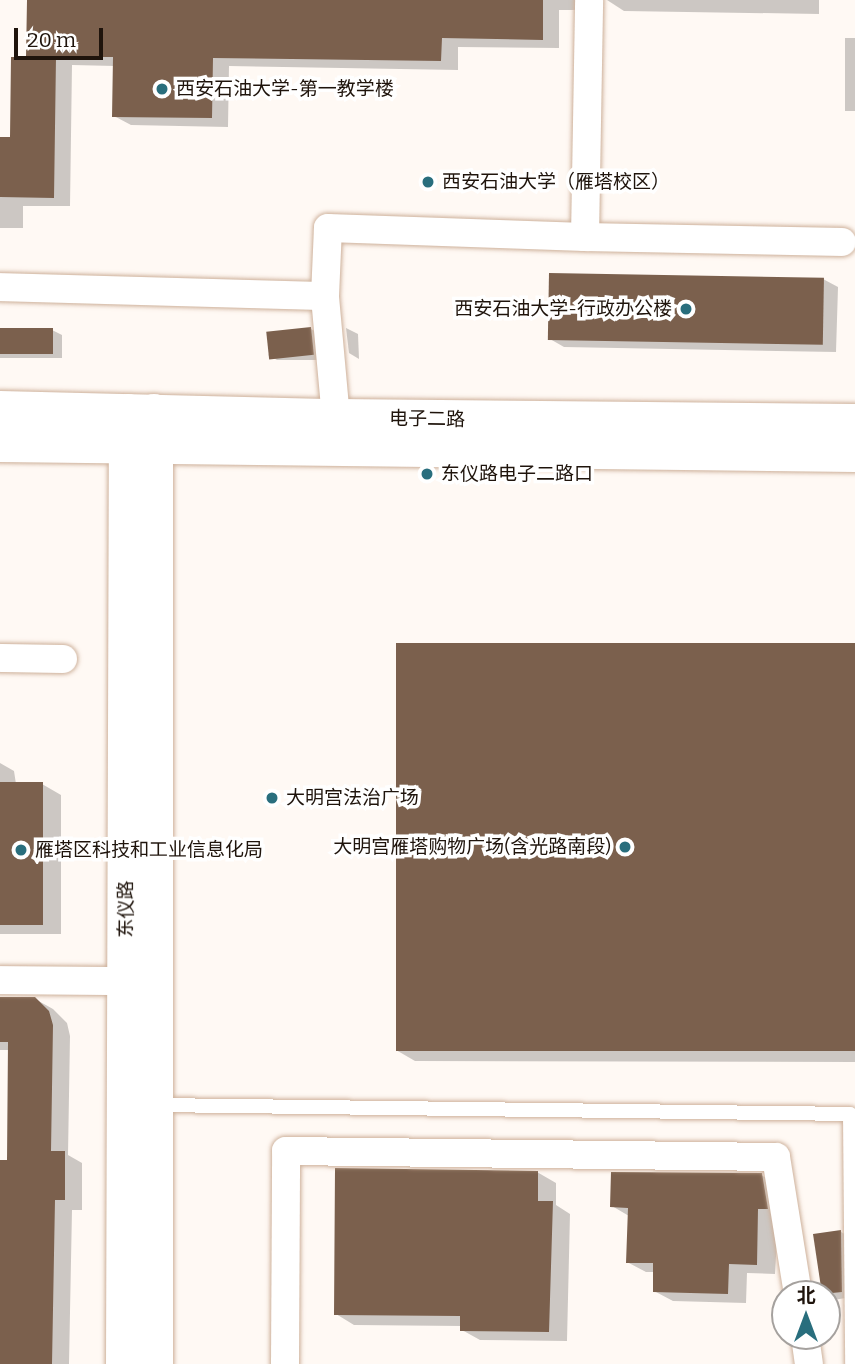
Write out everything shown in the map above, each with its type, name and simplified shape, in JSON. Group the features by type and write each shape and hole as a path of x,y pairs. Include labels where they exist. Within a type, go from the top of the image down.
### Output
{"main road":[{"name":"电子二路","path":"0,410 142,429 855,453"},
{"name":"电子二路","path":"0,443 142,429 336,418 855,423"},
{"name":"东仪路","path":"125,1364 126,981 142,429"},
{"name":"东仪路","path":"142,429 154,1105 154,1364"}],"street":[{"path":"585,237 589,0"},
{"path":"336,418 325,296 328,228 842,243"},
{"path":"0,287 325,296"},
{"path":"0,658 63,660"},
{"path":"0,981 126,981"},
{"path":"285,1364 286,1151 776,1157 796,1280"}],"lane":[{"path":"154,1105 850,1114 852,1364"}],"building":[{"name":"西安石油大学-第一教学楼","path":"27,0 543,0 543,40 442,38 441,61 213,58 212,118 112,117 113,57 56,57 54,198 0,197 0,137 10,137 11,57 26,57"},
{"name":"西安石油大学-行政办公楼","path":"549,273 824,278 823,345 548,340"},
{"path":"311,327 314,355 269,360 266,332"},
{"path":"0,328 53,328 53,354 0,354"},
{"name":"大明宫雁塔购物广场(含光路南段)","path":"396,643 855,643 855,1051 396,1051"},
{"name":"雁塔区科技和工业信息化局","path":"0,782 43,782 43,925 0,925"},
{"path":"0,997 35,997 49,1011 53,1025 51,1151 65,1151 65,1200 55,1200 52,1364 0,1364 0,1160 7,1160 8,1042 0,1042"},
{"path":"335,1168 538,1171 538,1201 553,1201 549,1332 460,1331 460,1316 334,1315"},
{"path":"611,1172 762,1173 768,1209 758,1209 757,1265 729,1264 728,1294 653,1292 653,1263 626,1263 628,1208 610,1207"},
{"path":"841,1230 842,1292 841,1280 820,1280 813,1234"}],"place":[{"name":"西安石油大学-第一教学楼","path":"162,89"},
{"name":"西安石油大学（雁塔校区）","path":"428,182"},
{"name":"西安石油大学-行政办公楼","path":"686,309"},
{"name":"东仪路电子二路口","path":"427,474"},
{"name":"大明宫法治广场","path":"272,798"},
{"name":"大明宫雁塔购物广场(含光路南段)","path":"625,847"},
{"name":"雁塔区科技和工业信息化局","path":"21,850"}]}
